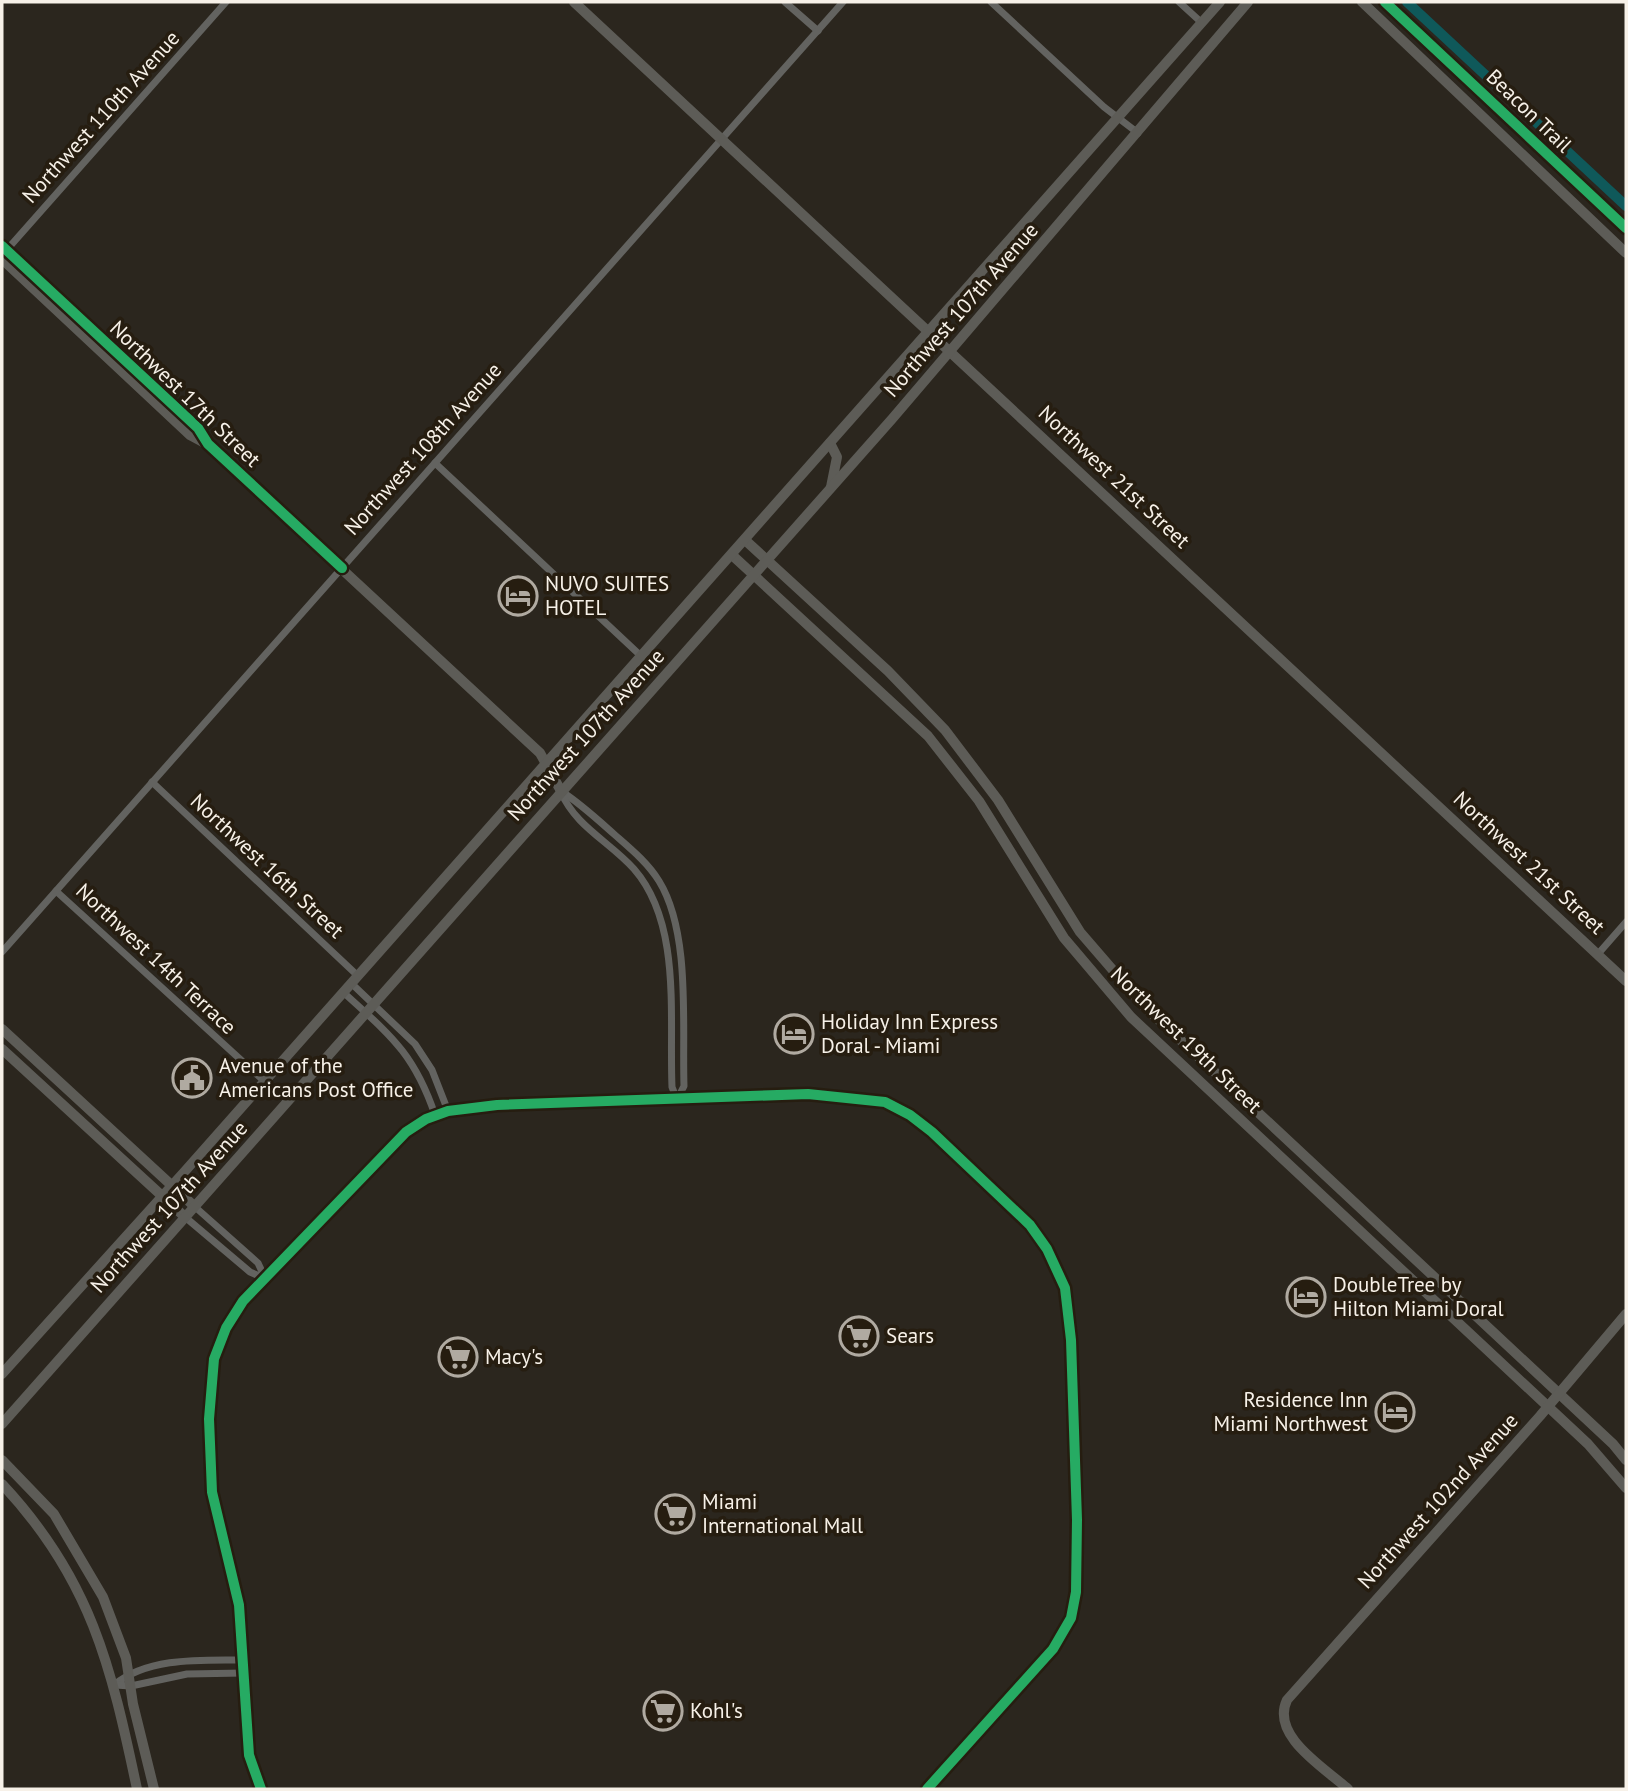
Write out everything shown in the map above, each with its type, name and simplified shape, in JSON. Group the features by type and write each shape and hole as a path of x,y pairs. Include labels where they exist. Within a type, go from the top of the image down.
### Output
{"street":[{"name":"Northwest 110th Avenue","path":"3,253 226,2"},
{"name":"Northwest 21st Street","path":"574,2 1626,981"},
{"path":"785,2 818,31"},
{"name":"Northwest 108th Avenue","path":"2,952 844,2"},
{"path":"991,2 1118,118 1138,133"},
{"path":"1179,2 1202,23"},
{"name":"Northwest 107th Avenue","path":"2,1374 162,1198 1220,2"},
{"name":"Northwest 107th Avenue","path":"2,1424 951,352 1248,2"},
{"path":"1362,2 1626,253"},
{"name":"Northwest 17th Street","path":"3,253 198,428 208,444 547,763 561,791"},
{"path":"830,443 837,457 831,487"},
{"path":"435,463 641,656"},
{"name":"Northwest 19th Street","path":"745,540 901,684 952,738 998,800 1080,932 1143,1005 1626,1460"},
{"name":"Northwest 19th Street","path":"732,555 928,736 979,801 1064,938 1131,1017 1600,1455 1626,1488"},
{"name":"Northwest 16th Street","path":"152,782 351,984 409,1056 421,1077 435,1115"},
{"path":"561,791 578,802 643,860 662,885 672,908 680,948 684,1086 677,1100"},
{"path":"561,791 569,811 632,866 657,904 666,940 672,1087 677,1100"},
{"name":"Northwest 14th Terrace","path":"56,891 264,1081"},
{"path":"1598,954 1626,922"},
{"name":"Northwest 16th Street","path":"370,1009 407,1035 424,1056 448,1111"},
{"path":"2,1029 258,1263 265,1278"},
{"path":"2,1049 162,1198 250,1272 265,1278"},
{"path":"46,1091 56,1079"},
{"path":"261,1789 248,1755 239,1605 212,1492 210,1381 217,1350 229,1323 265,1278 395,1140 435,1115 497,1105 808,1094 885,1102 910,1115 932,1132 1030,1225 1047,1249 1065,1288 1074,1395 1077,1512 1076,1592 1071,1618 1053,1649 928,1789"},
{"name":"Northwest 102nd Avenue","path":"1348,1789 1290,1735 1283,1716 1285,1705 1626,1314"},
{"path":"2,1460 40,1497 69,1534 103,1597 129,1673 154,1789"},
{"path":"2,1484 37,1524 72,1577 96,1625 114,1685 137,1789"},
{"path":"114,1685 129,1673 183,1661 243,1660"},
{"path":"114,1685 131,1686 187,1674 244,1672"}],"waterway":[{"path":"1407,2 1626,206"}],"cycle path":[{"name":"Beacon Trail","path":"1385,2 1626,228"},
{"path":"2,246 198,428 208,444 342,568"},
{"path":"261,1789 249,1755 239,1605 212,1492 209,1419 214,1359 226,1328 243,1301 406,1132 426,1119 448,1111 497,1105 808,1094 885,1102 910,1115 932,1132 1030,1225 1047,1249 1065,1288 1071,1340 1077,1520 1076,1592 1071,1618 1053,1649 927,1789"}],"place":[{"name":"NUVO SUITES HOTEL","path":"518,596"},
{"name":"Holiday Inn Express Doral - Miami","path":"794,1034"},
{"name":"Avenue of the Americans Post Office","path":"192,1078"},
{"name":"DoubleTree by Hilton Miami Doral","path":"1306,1297"},
{"name":"Sears","path":"859,1336"},
{"name":"Macy's","path":"458,1357"},
{"name":"Residence Inn Miami Northwest","path":"1395,1412"},
{"name":"Miami International Mall","path":"675,1514"},
{"name":"Kohl's","path":"663,1711"}]}
